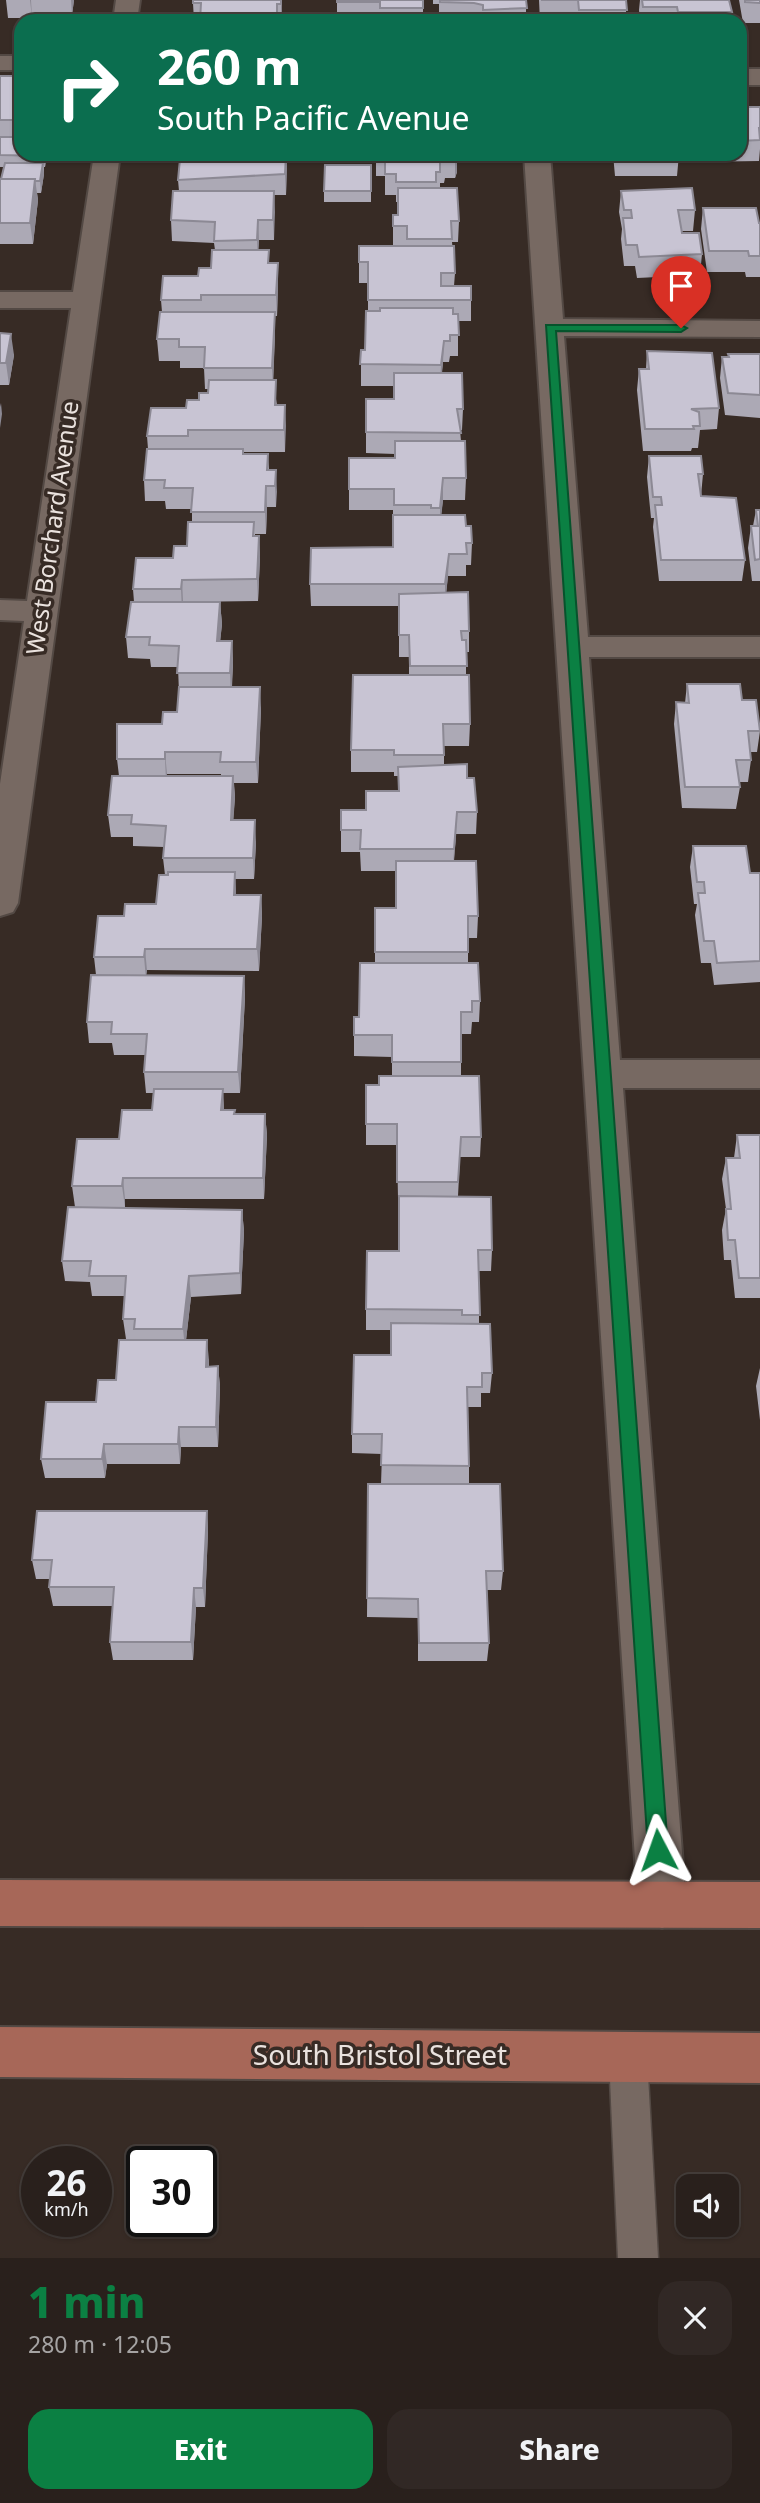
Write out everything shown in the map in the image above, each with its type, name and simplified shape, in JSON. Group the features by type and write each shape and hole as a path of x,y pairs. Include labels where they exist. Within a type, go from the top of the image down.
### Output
{"main road":[{"path":"0,1903 760,1905"},
{"name":"South Bristol Street","path":"0,2052 760,2058"}],"street":[{"name":"West Borchard Avenue","path":"0,903 106,161"},
{"path":"538,161 662,1905"},
{"path":"0,300 86,300"},
{"path":"550,327 760,329"},
{"path":"0,610 42,611"},
{"path":"572,646 760,647"},
{"path":"603,1074 760,1074"}],"lane":[{"path":"628,2057 638,2258"}],"building":[{"path":"193,0 281,0 281,4 277,4 277,13 200,14 201,3 193,3"},
{"path":"337,0 423,0 423,8 380,8 380,2"},
{"path":"440,0 526,0 527,8 483,10 483,5"},
{"path":"578,0 626,0 627,10 579,10"},
{"path":"642,0 729,0 732,12 678,12 677,7 643,7"},
{"path":"760,0 760,3 745,2"},
{"path":"0,76 14,76 14,120 0,120"},
{"path":"747,107 760,107 760,140 747,141"},
{"path":"0,137 14,137 14,155 0,155"},
{"path":"180,161 286,161 285,174 178,180"},
{"path":"385,161 445,161 440,162 436,182 396,182 396,174 385,174"},
{"path":"5,163 43,163 40,181 1,179"},
{"path":"325,165 371,165 371,191 324,191"},
{"path":"0,179 35,179 30,223 0,223"},
{"path":"398,188 457,188 459,221 451,221 452,239 407,239 407,226 393,226 393,215 398,215"},
{"path":"692,188 695,210 678,210 682,233 699,233 702,254 639,257 637,245 626,245 623,218 632,218 631,210 624,210 621,191"},
{"path":"173,191 274,191 273,220 258,220 257,240 214,241 215,222 171,220"},
{"path":"703,208 756,208 760,223 760,256 749,256 748,251 709,251"},
{"path":"359,246 454,246 455,273 441,273 441,286 471,286 471,300 368,300 368,262 359,262"},
{"path":"212,250 269,250 268,263 278,263 276,295 201,295 201,300 161,300 163,276 198,276 199,268 211,268"},
{"path":"380,308 453,308 453,314 458,314 459,335 450,335 450,341 444,341 441,365 360,364 361,350 365,350 366,311 380,311"},
{"path":"160,312 275,312 272,368 204,368 205,347 179,347 179,339 157,339"},
{"path":"0,333 11,334 6,363 0,363"},
{"path":"647,351 712,353 719,408 691,409 699,412 700,426 693,426 694,429 645,429 639,369 649,369"},
{"path":"728,354 760,354 760,395 728,393 722,357 729,357"},
{"path":"394,373 462,373 463,409 457,409 461,433 366,432 366,399 394,399"},
{"path":"209,380 276,380 275,405 285,405 284,430 188,430 188,436 147,436 151,408 186,408 187,400 199,400 199,393 208,393"},
{"path":"395,441 465,441 466,478 443,478 440,508 431,508 431,505 394,505 394,489 349,489 349,458 395,458"},
{"path":"147,449 243,449 243,454 268,454 267,470 276,470 275,486 266,486 265,512 191,512 193,488 164,488 165,480 144,480"},
{"path":"649,456 701,456 703,474 698,474 701,496 736,498 745,560 661,560 655,505 662,505 661,497 653,497"},
{"path":"756,510 760,510 760,559 755,560 751,526 758,526"},
{"path":"393,515 465,515 466,526 471,526 472,543 466,543 467,554 449,554 445,584 310,584 311,548 393,547"},
{"path":"188,522 254,522 253,536 259,536 257,579 182,580 181,589 133,589 136,558 173,558 174,546 187,546"},
{"path":"468,592 469,631 461,631 462,640 466,640 467,666 410,666 409,635 399,635 399,594"},
{"path":"131,602 220,602 217,641 232,641 230,673 177,673 179,646 149,645 150,637 126,637"},
{"path":"353,675 469,675 470,724 443,724 444,755 394,755 394,750 351,750"},
{"path":"687,684 740,684 742,700 756,700 760,731 748,731 751,760 736,760 740,787 685,787 676,702 689,703"},
{"path":"179,687 260,687 256,762 220,762 221,752 165,752 165,759 117,759 117,724 162,724 163,712 177,712"},
{"path":"467,764 467,778 474,778 477,812 457,812 454,849 360,849 361,830 341,830 341,810 366,810 366,791 399,791 398,767"},
{"path":"112,776 233,776 231,820 255,820 253,858 163,858 166,826 131,824 132,815 108,815"},
{"path":"693,846 746,846 750,873 760,873 760,961 717,963 714,941 704,941 698,893 705,893 704,882 697,882"},
{"path":"396,861 476,861 478,916 468,916 468,952 375,952 375,908 396,908"},
{"path":"168,872 235,872 234,895 261,895 257,949 145,949 144,957 94,957 98,916 124,916 125,904 156,904 159,875 168,875"},
{"path":"360,963 478,963 480,1001 472,1001 472,1012 461,1012 461,1062 392,1062 392,1035 354,1035 354,1017 359,1017"},
{"path":"91,975 244,976 238,1072 144,1072 147,1034 111,1034 112,1022 87,1022"},
{"path":"379,1076 479,1076 481,1137 461,1137 458,1182 397,1182 397,1124 366,1124 366,1085 379,1085"},
{"path":"154,1089 223,1089 221,1110 235,1110 234,1114 265,1114 263,1178 123,1178 122,1186 72,1186 77,1139 119,1139 122,1110 152,1110"},
{"path":"737,1135 760,1135 760,1278 739,1278 735,1240 728,1240 726,1209 731,1209 726,1158 740,1158"},
{"path":"399,1196 491,1197 492,1250 478,1250 480,1315 462,1315 462,1310 366,1309 367,1251 399,1251"},
{"path":"68,1207 242,1210 240,1273 189,1276 183,1329 134,1329 135,1319 123,1319 126,1276 89,1276 91,1261 62,1261"},
{"path":"391,1323 490,1324 492,1373 482,1373 482,1387 467,1387 469,1466 381,1465 382,1434 352,1434 354,1355 391,1355"},
{"path":"119,1340 207,1340 206,1367 218,1366 216,1427 179,1427 178,1444 104,1444 102,1459 41,1459 46,1402 96,1402 98,1380 116,1380"},
{"path":"368,1484 500,1484 503,1571 486,1571 489,1643 419,1643 418,1599 367,1598"},
{"path":"37,1511 207,1511 203,1588 194,1588 191,1642 110,1642 114,1587 49,1587 52,1560 32,1560"}],"route":[{"path":"658,1850 550,327 681,328"}]}
